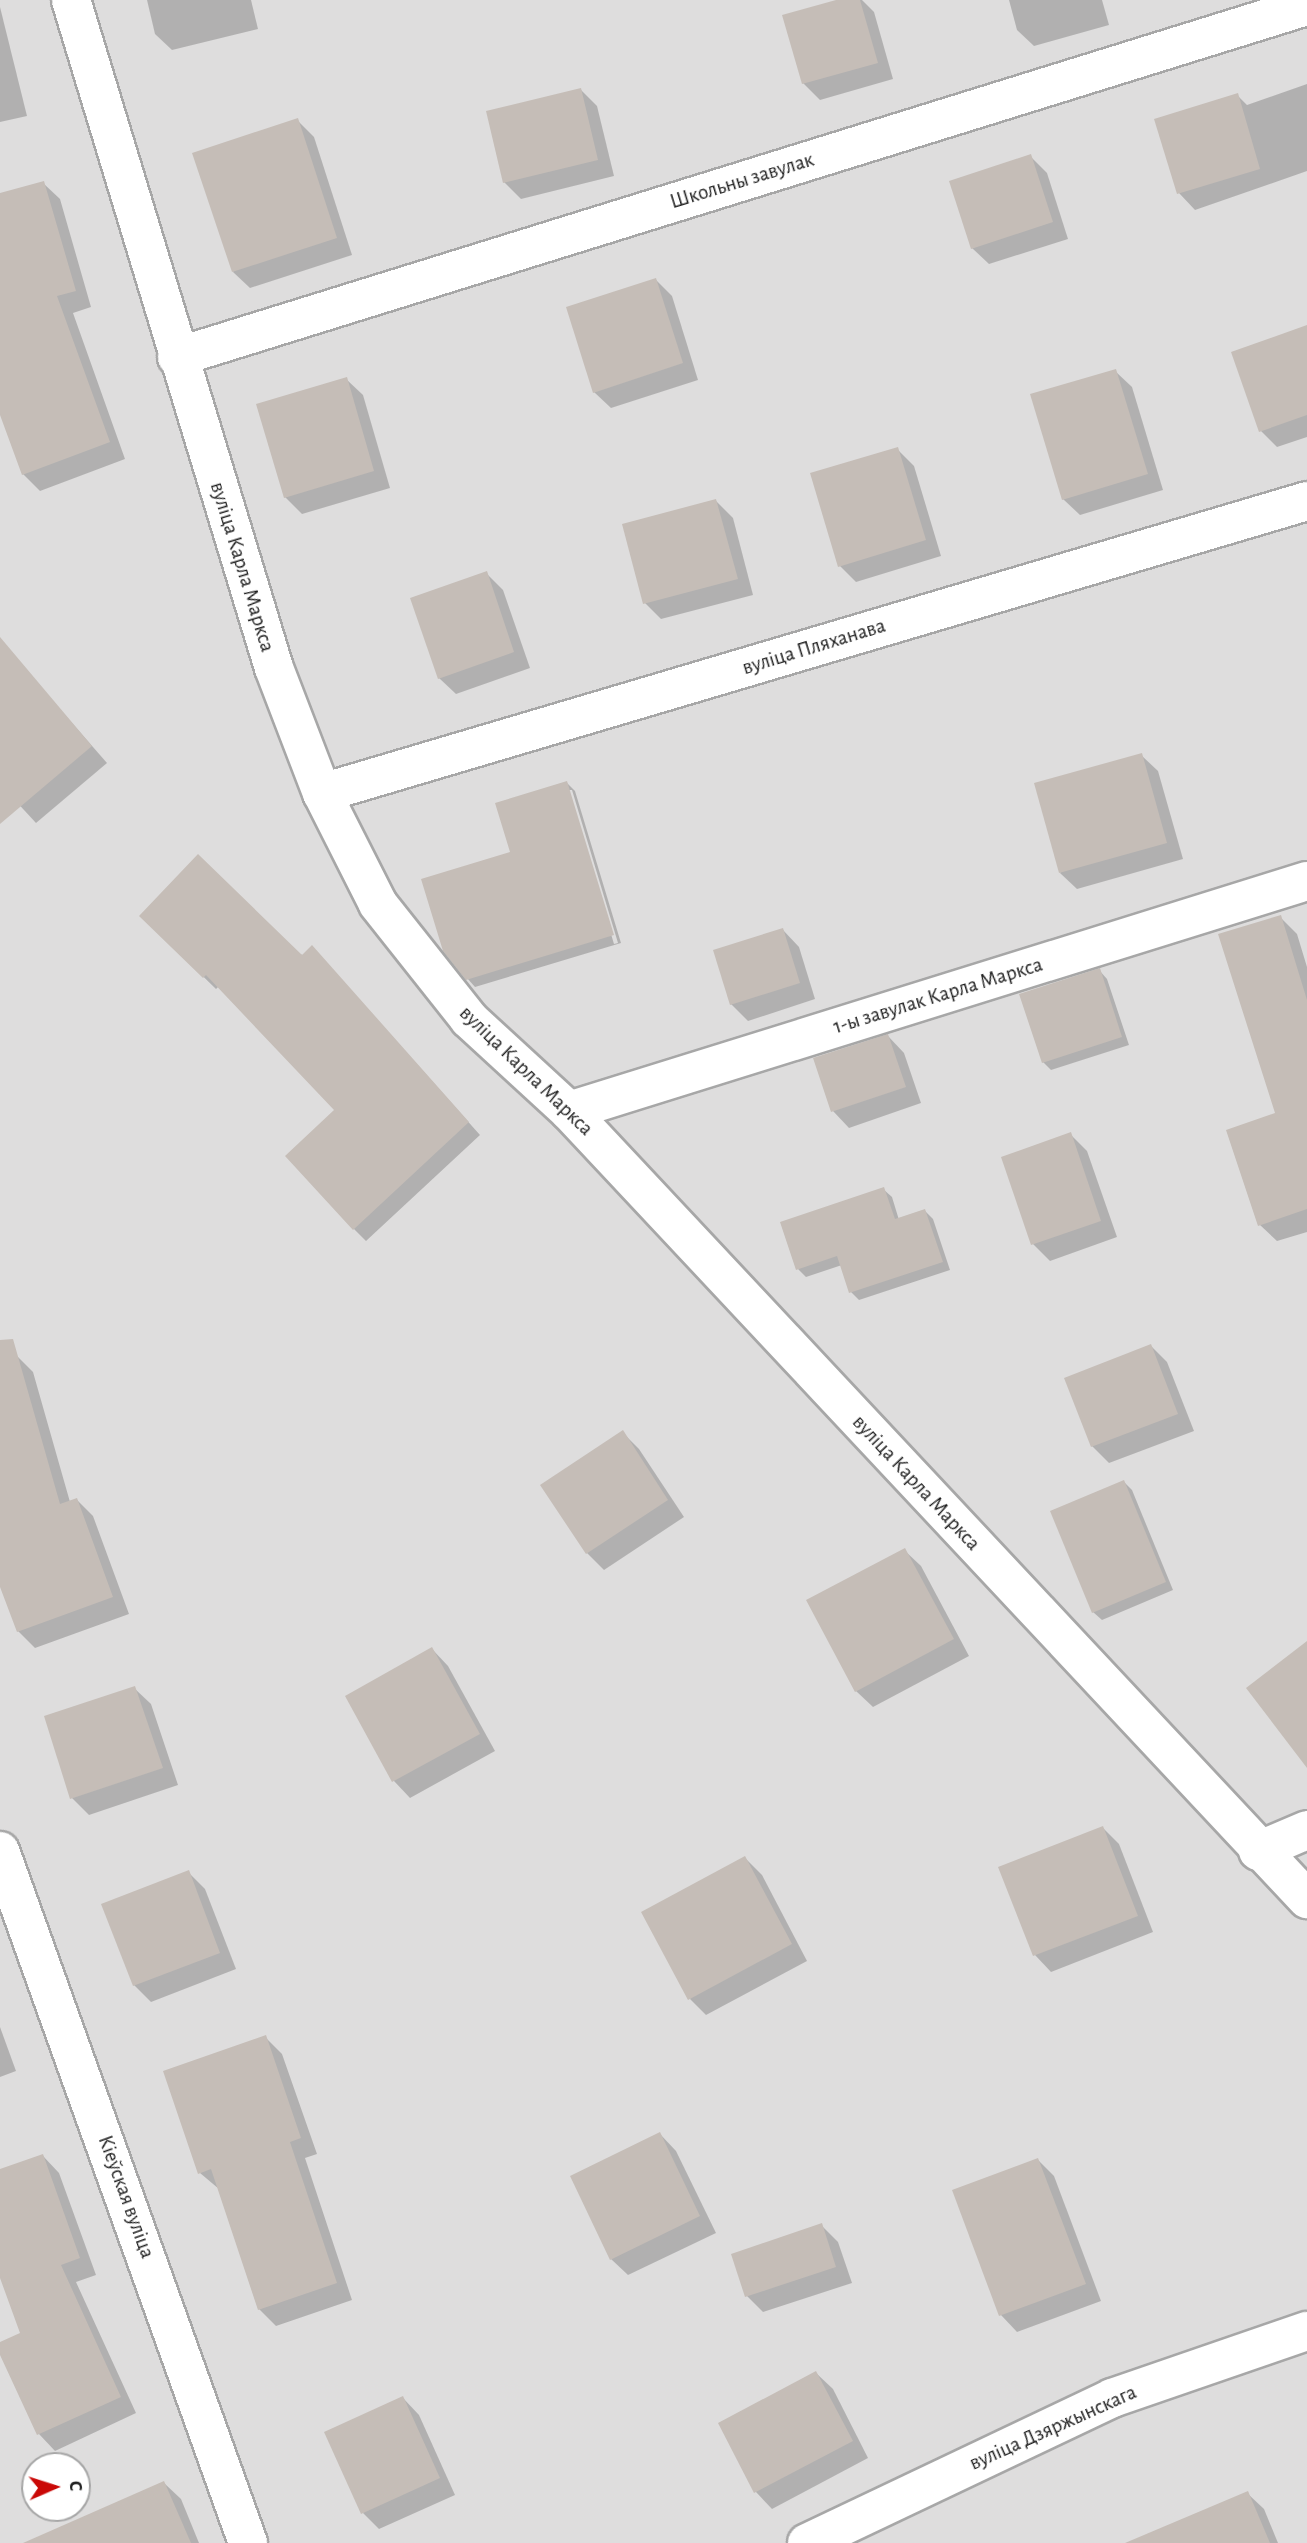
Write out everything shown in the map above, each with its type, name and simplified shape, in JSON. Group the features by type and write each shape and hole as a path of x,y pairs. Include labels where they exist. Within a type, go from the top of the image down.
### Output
{"street":[{"name":"вуліца Карла Маркса","path":"71,0 177,357 274,668 322,793 378,904 469,1019 569,1111 1258,1851 1307,1899"},
{"name":"Школьны завулак","path":"177,357 1307,6"},
{"name":"вуліца Пляханава","path":"322,793 1307,501"},
{"name":"1-ы завулак Карла Маркса","path":"569,1111 1307,881"},
{"path":"1258,1851 1307,1830"},
{"name":"Кіеўская вуліца","path":"0,1851 248,2543"},
{"name":"вуліца Дзяржынскага","path":"807,2543 1112,2398 1307,2331"}],"shaded area":[{"path":"0,0 1307,0 1307,2543 0,2543"}],"building":[{"path":"836,0 860,0 878,63 802,84 782,15"},
{"path":"581,88 598,160 503,183 486,111"},
{"path":"1238,93 1260,169 1177,194 1154,119"},
{"path":"298,118 337,238 232,272 192,153"},
{"path":"1031,154 1053,222 971,249 949,181"},
{"path":"44,181 76,291 57,296 110,442 22,475 0,415 0,193"},
{"path":"656,278 683,363 593,393 566,307"},
{"path":"1307,325 1307,415 1259,432 1231,352"},
{"path":"1116,369 1148,474 1062,500 1030,394"},
{"path":"347,377 374,471 284,498 256,404"},
{"path":"898,447 926,540 838,567 810,473"},
{"path":"716,499 738,579 643,604 622,524"},
{"path":"487,571 514,652 438,679 410,598"},
{"path":"0,637 92,746 0,824"},
{"path":"1142,753 1167,843 1059,873 1034,783"},
{"path":"567,781 614,935 466,980 443,951 421,879 510,852 495,803"},
{"path":"198,854 302,955 312,945 469,1122 353,1230 285,1156 334,1110 206,975 203,978 139,916"},
{"path":"1281,915 1307,1000 1307,1209 1258,1226 1226,1130 1275,1113 1218,934"},
{"path":"783,928 800,983 730,1005 713,950"},
{"path":"1100,968 1122,1037 1042,1063 1019,994"},
{"path":"888,1034 906,1087 831,1112 813,1058"},
{"path":"1071,1132 1101,1221 1031,1245 1001,1157"},
{"path":"884,1187 895,1219 925,1209 943,1262 849,1293 837,1256 796,1270 780,1222"},
{"path":"13,1339 60,1504 77,1498 113,1597 17,1632 0,1587 0,1340"},
{"path":"1151,1344 1178,1414 1091,1447 1064,1378"},
{"path":"623,1430 668,1500 586,1554 540,1485"},
{"path":"1124,1480 1166,1582 1092,1613 1050,1511"},
{"path":"905,1548 954,1639 855,1692 806,1600"},
{"path":"1307,1641 1307,1768 1246,1688"},
{"path":"432,1647 480,1734 392,1782 345,1696"},
{"path":"135,1686 163,1768 70,1799 44,1716"},
{"path":"1103,1826 1138,1916 1033,1956 998,1867"},
{"path":"745,1856 792,1944 688,2000 641,1912"},
{"path":"189,1870 220,1953 133,1986 101,1904"},
{"path":"266,2035 301,2138 290,2142 337,2283 258,2310 211,2169 198,2174 163,2071"},
{"path":"660,2132 700,2216 610,2260 570,2176"},
{"path":"43,2154 80,2258 61,2265 121,2397 37,2435 0,2355 0,2342 20,2333 0,2278 0,2169"},
{"path":"1038,2158 1086,2284 999,2316 952,2190"},
{"path":"822,2223 836,2267 745,2297 731,2254"},
{"path":"816,2371 853,2441 754,2493 718,2423"},
{"path":"403,2396 440,2478 361,2514 324,2432"},
{"path":"164,2481 191,2543 23,2543 71,2522 91,2522 91,2513"},
{"path":"1248,2491 1270,2543 1125,2543"}]}
